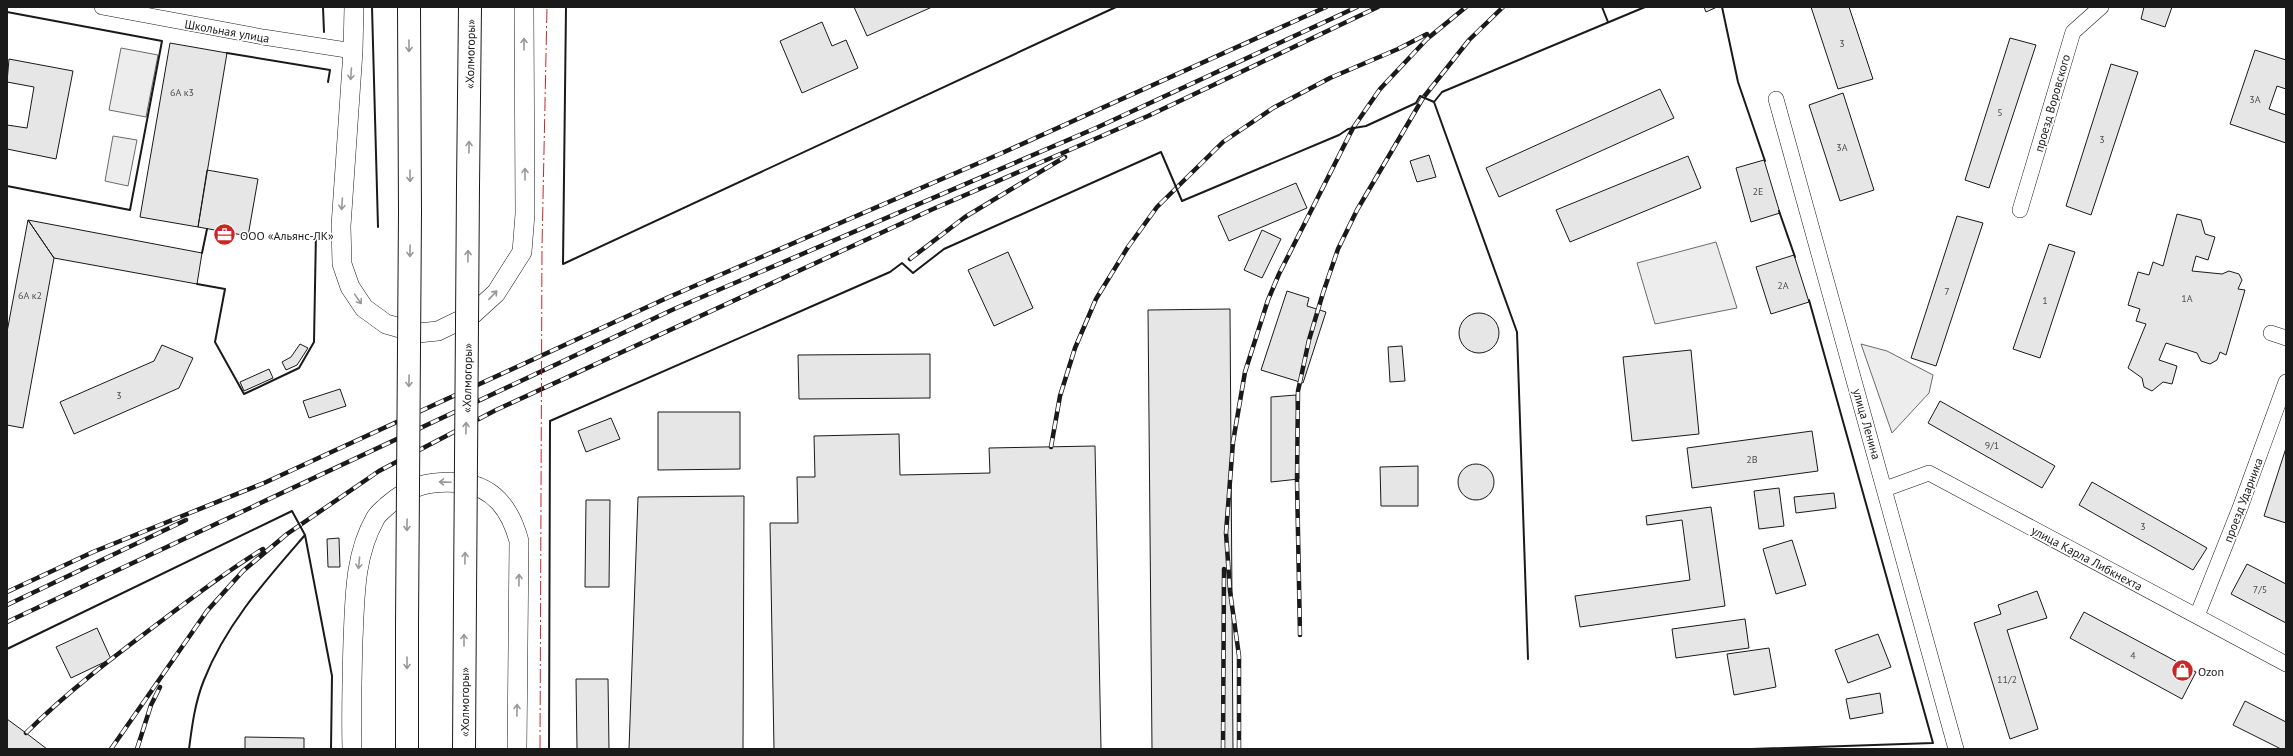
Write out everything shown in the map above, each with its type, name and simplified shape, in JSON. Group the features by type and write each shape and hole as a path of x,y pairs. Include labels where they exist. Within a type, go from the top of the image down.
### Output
{"highway":[{"path":"407,749 406,624 410,212 409,7"},
{"name":"«Холмогоры»","path":"464,749 464,598 470,7"}],"street":[{"name":"Школьная улица","path":"102,7 262,38 353,51"},
{"path":"354,7 353,51 341,226 342,264 350,286 364,308 386,324 418,334 438,331 473,314 496,293 522,252 526,214 524,7"},
{"name":"проезд Воровского","path":"2020,210 2073,32 2101,7"},
{"name":"улица Ленина","path":"1776,99 1956,749"},
{"path":"2271,333 2286,338"},
{"name":"проезд Ударника","path":"2197,616 2240,508 2286,382"},
{"name":"улица Карла Либкнехта","path":"1885,489 1929,473 2286,664"},
{"path":"352,749 355,600 360,555 375,518 399,496 420,485 441,481 467,484 488,491 502,504 514,522 519,541 517,749"}],"shaded area":[{"path":"121,48 158,55 146,117 109,110"},
{"path":"113,136 137,140 128,186 105,181"},
{"path":"1716,242 1737,308 1655,324 1637,263"},
{"path":"1861,344 1887,351 1933,375 1929,393 1892,433"}],"building":[{"path":"854,7 932,7 867,36"},
{"path":"1704,7 1717,7 1706,12"},
{"path":"1811,7 1849,7 1873,79 1838,89"},
{"path":"2144,7 2172,7 2165,27 2141,19"},
{"path":"822,22 832,46 846,40 858,68 802,93 780,41"},
{"path":"2010,38 2036,45 1989,188 1965,180"},
{"path":"170,43 227,53 198,227 140,217"},
{"path":"2255,50 2286,60 2286,89 2277,86 2269,109 2286,115 2286,143 2230,124"},
{"path":"9,59 73,71 56,159 7,149 7,125 27,128 34,87 7,82"},
{"path":"2111,64 2138,72 2091,215 2066,206"},
{"path":"1660,89 1674,118 1499,197 1486,168"},
{"path":"1843,93 1874,190 1840,201 1809,105"},
{"path":"1429,155 1436,177 1417,182 1410,161"},
{"path":"1688,156 1701,188 1570,242 1556,210"},
{"path":"1764,160 1780,213 1751,222 1736,168"},
{"path":"207,170 258,179 248,236 198,227"},
{"path":"1296,183 1307,208 1229,241 1218,216"},
{"path":"2177,214 2201,220 2205,234 2215,237 2208,260 2196,256 2192,271 2222,274 2229,271 2239,274 2242,280 2238,289 2245,290 2226,355 2220,352 2217,360 2210,364 2201,361 2197,353 2166,343 2159,360 2177,366 2172,384 2163,382 2152,391 2144,387 2142,378 2128,368 2146,324 2136,321 2140,309 2128,305 2138,272 2149,275 2153,262 2163,266"},
{"path":"1957,216 1983,223 1936,366 1911,358"},
{"path":"28,220 54,258 23,428 7,425 7,332"},
{"path":"28,220 202,253 197,284 54,258"},
{"path":"1262,230 1281,239 1262,278 1244,270"},
{"path":"2049,244 2075,252 2040,358 2013,349"},
{"path":"1008,252 1033,308 994,326 968,270"},
{"path":"1794,255 1809,302 1771,314 1756,267"},
{"path":"1287,291 1309,298 1307,306 1326,312 1303,383 1261,370"},
{"path":"1230,309 1233,749 1152,749 1148,310"},
{"path":"1483,313 1490,316 1496,322 1499,333 1498,341 1490,350 1483,353 1475,353 1468,350 1460,341 1459,329 1462,322 1471,314"},
{"path":"300,344 308,348 297,365 286,370 282,362 291,357"},
{"path":"162,345 193,358 179,388 74,434 60,402 154,361"},
{"path":"1402,346 1405,381 1390,382 1388,347"},
{"path":"1691,350 1699,434 1632,441 1623,357"},
{"path":"930,354 930,398 799,399 798,355"},
{"path":"269,369 273,378 244,391 240,382"},
{"path":"340,389 346,406 309,418 303,401"},
{"path":"1296,395 1299,479 1271,482 1271,397"},
{"path":"1940,401 2055,466 2042,488 1928,423"},
{"path":"658,412 740,412 740,469 658,470"},
{"path":"611,418 620,439 586,452 578,431"},
{"path":"1812,431 1818,471 1692,488 1687,448"},
{"path":"899,434 900,475 990,473 989,448 1095,446 1101,749 774,749 770,523 798,523 797,477 815,477 814,436"},
{"path":"2286,448 2286,523 2264,516"},
{"path":"1479,464 1489,469 1493,475 1493,489 1489,495 1483,499 1473,500 1463,495 1459,489 1458,479 1463,469 1469,465"},
{"path":"1418,466 1418,506 1381,506 1380,467"},
{"path":"2092,482 2207,548 2193,570 2079,505"},
{"path":"1779,488 1784,526 1759,529 1754,491"},
{"path":"1834,493 1836,508 1796,513 1794,497"},
{"path":"744,496 743,749 629,749 638,497"},
{"path":"586,500 610,500 609,587 585,587"},
{"path":"1711,507 1725,606 1580,627 1575,596 1690,580 1682,520 1647,525 1646,516"},
{"path":"339,538 340,567 328,567 327,539"},
{"path":"1792,540 1806,585 1776,594 1763,549"},
{"path":"2247,564 2286,584 2286,623 2231,594"},
{"path":"2037,591 2047,618 2007,630 2038,729 2010,739 1974,623 2001,614 1998,605"},
{"path":"2084,612 2196,672 2182,699 2070,638"},
{"path":"1745,619 1749,648 1676,658 1672,629"},
{"path":"97,628 111,659 71,678 56,647"},
{"path":"1878,634 1891,667 1848,683 1835,650"},
{"path":"1769,648 1776,687 1734,695 1727,654"},
{"path":"576,679 608,679 609,749 577,749"},
{"path":"1880,693 1883,713 1850,719 1846,699"},
{"path":"2245,701 2286,722 2286,749 2281,749 2233,725"},
{"path":"7,719 26,733 47,749 7,749"},
{"path":"245,737 304,738 304,749 245,749"}],"railway":[{"path":"7,592 93,552 264,483 669,297 1002,153 1326,7"},
{"path":"7,622 674,309 1096,128 1357,7"},
{"path":"111,749 207,611 243,571 287,534 379,471 496,410 933,209 1148,116 1378,7"},
{"path":"1239,749 1239,656 1230,591 1226,533 1233,442 1245,372 1268,300 1279,274 1353,128 1380,89 1427,39 1466,7"},
{"path":"1300,635 1297,481 1298,391 1309,340 1323,293 1338,249 1357,210 1423,98 1469,40 1503,7"},
{"path":"1051,447 1060,396 1075,348 1096,299 1128,247 1157,207 1223,142 1273,108 1330,78 1398,49 1427,34"},
{"path":"910,259 965,217 1065,157"},
{"path":"7,605 186,520"},
{"path":"26,733 75,688 110,660 212,583 263,549"},
{"path":"1223,749 1224,569"},
{"path":"137,749 151,705 160,687"}],"wall":[{"path":"323,7 324,32"},
{"path":"372,7 378,227"},
{"path":"566,7 563,264 1116,7"},
{"path":"1602,7 1608,22"},
{"path":"549,749 550,421 890,272 902,263 913,273 944,249 1161,152 1182,201 1339,135 1348,129 1366,126 1416,103 1420,96 1434,102 1442,92 1645,7"},
{"path":"1722,7 1738,82 1765,161"},
{"path":"7,12 162,41 130,210 7,186"},
{"path":"227,53 330,70 328,82"},
{"path":"1434,102 1517,332 1528,659"},
{"path":"1779,211 1795,257"},
{"path":"202,253 207,229"},
{"path":"197,284 225,289 215,342 244,394 299,368 314,342 316,232"},
{"path":"1752,749 1933,743 1809,300"},
{"path":"7,649 292,511 305,535 332,676 331,749"},
{"path":"189,749 198,697 213,660 235,621 248,603 305,535"}],"power":[{"path":"540,749 542,247 547,7"}],"place":[{"name":"ООО «Альянс-ЛК»","path":"225,235"},
{"name":"Ozon","path":"2182,671"}]}
